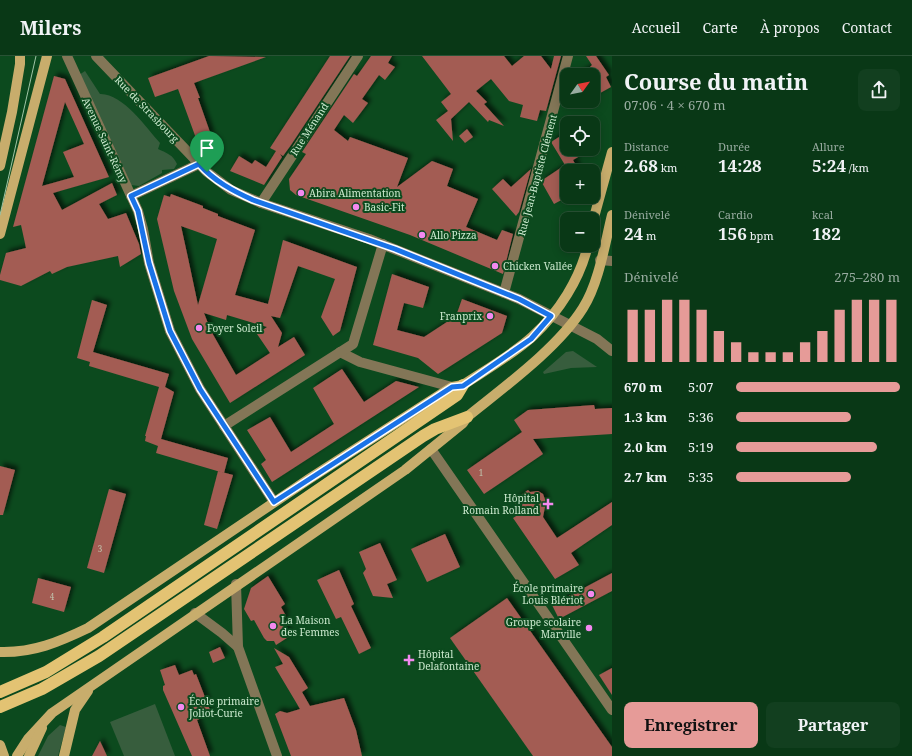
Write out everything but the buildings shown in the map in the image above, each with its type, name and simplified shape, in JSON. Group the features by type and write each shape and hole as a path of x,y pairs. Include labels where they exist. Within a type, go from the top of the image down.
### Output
{"highway":[{"path":"0,692 46,672 103,637 457,395 457,386"},
{"path":"1,706 42,689 99,656 423,436 434,429 467,417"}],"main road":[{"path":"0,166 12,112 20,56"},
{"path":"0,234 47,56"},
{"path":"595,212 612,152"},
{"path":"17,756 28,738 52,713 236,584 404,470 463,423 467,417 519,374 570,325 583,308 600,260 612,215"},
{"path":"0,652 14,653 40,648 62,641 88,628 274,502 531,339 565,297 576,279 586,252"},
{"path":"64,756 75,710 88,692 104,676"},
{"path":"29,756 40,732 52,713"},
{"path":"0,745 4,756"}],"street":[{"name":"Avenue Saint-Rémy","path":"67,56 131,196 141,223 149,263 170,331 200,389 274,502"},
{"name":"Rue de Strasbourg","path":"96,56 212,177 231,190 261,203 383,244 504,293 597,339 612,351"},
{"name":"Rue Ménand","path":"261,203 358,56"},
{"name":"Rue Jean-Baptiste Clément","path":"504,293 568,56"},
{"path":"131,196 199,164"},
{"path":"224,426 353,344 383,244"},
{"path":"600,260 612,262"},
{"path":"340,352 360,362 457,386"},
{"path":"431,449 612,710"},
{"path":"236,584 236,625 238,647 277,756"},
{"path":"195,613 222,632 238,647"}],"green space":[{"path":"85,71 100,94 108,95 117,99 141,120 160,143 158,149 174,158 177,164 174,169 162,170 162,173 139,186 131,185 79,75"},
{"path":"573,351 597,367 571,368 544,374 543,372 566,352"},
{"path":"155,704 175,756 124,756 110,722"},
{"path":"60,725 66,727 58,756 38,756 48,736"}],"tram line":[{"path":"0,215 36,56"}],"place":[{"name":"Abira Alimentation","path":"301,193"},
{"name":"Basic-Fit","path":"356,207"},
{"name":"Allo Pizza","path":"422,235"},
{"name":"Chicken Vallée","path":"495,266"},
{"name":"Franprix","path":"490,316"},
{"name":"Foyer Soleil","path":"199,328"},
{"name":"Hôpital Romain Rolland","path":"548,504"},
{"name":"École primaire Louis Blériot","path":"591,594"},
{"name":"La Maison des Femmes","path":"273,626"},
{"name":"Groupe scolaire Marville","path":"589,628"},
{"name":"Hôpital Delafontaine","path":"409,660"},
{"name":"École primaire Joliot-Curie","path":"181,707"}],"route":[{"path":"199,164 207,172 231,190 253,200 395,249 519,299 551,316 531,339 463,386 452,387 274,502 200,389 170,331 159,301 149,263 143,228 138,211 131,196 199,164"}]}
